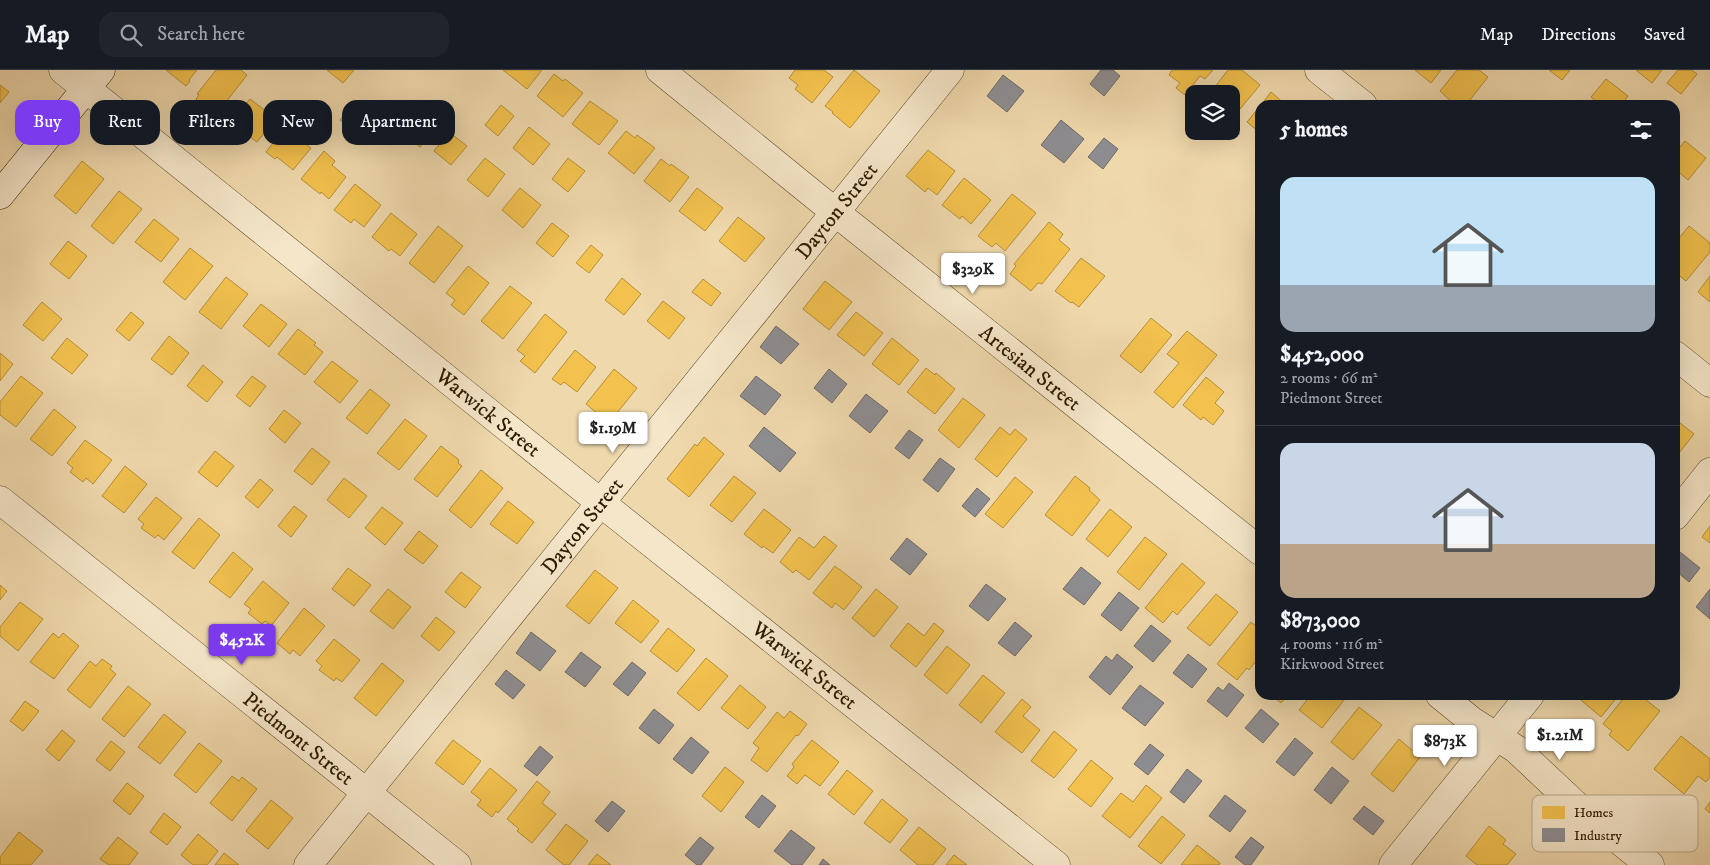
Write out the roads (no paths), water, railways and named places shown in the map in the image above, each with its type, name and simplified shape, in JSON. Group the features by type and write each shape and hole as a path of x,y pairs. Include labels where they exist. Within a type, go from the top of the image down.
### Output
{"street":[{"name":"Warwick Street","path":"63,70 94,79 601,503 1056,865"},
{"name":"Artesian Street","path":"660,70 1255,547"},
{"name":"Dayton Street","path":"308,865 950,70"},
{"path":"1319,70 1357,100"},
{"path":"0,195 94,79"},
{"path":"1680,359 1710,383"},
{"path":"1680,510 1710,472"},
{"name":"Piedmont Street","path":"0,500 457,865"},
{"path":"1447,700 1496,737 1516,749 1565,795"},
{"path":"1393,865 1526,700"},
{"path":"1634,852 1650,865"}]}
